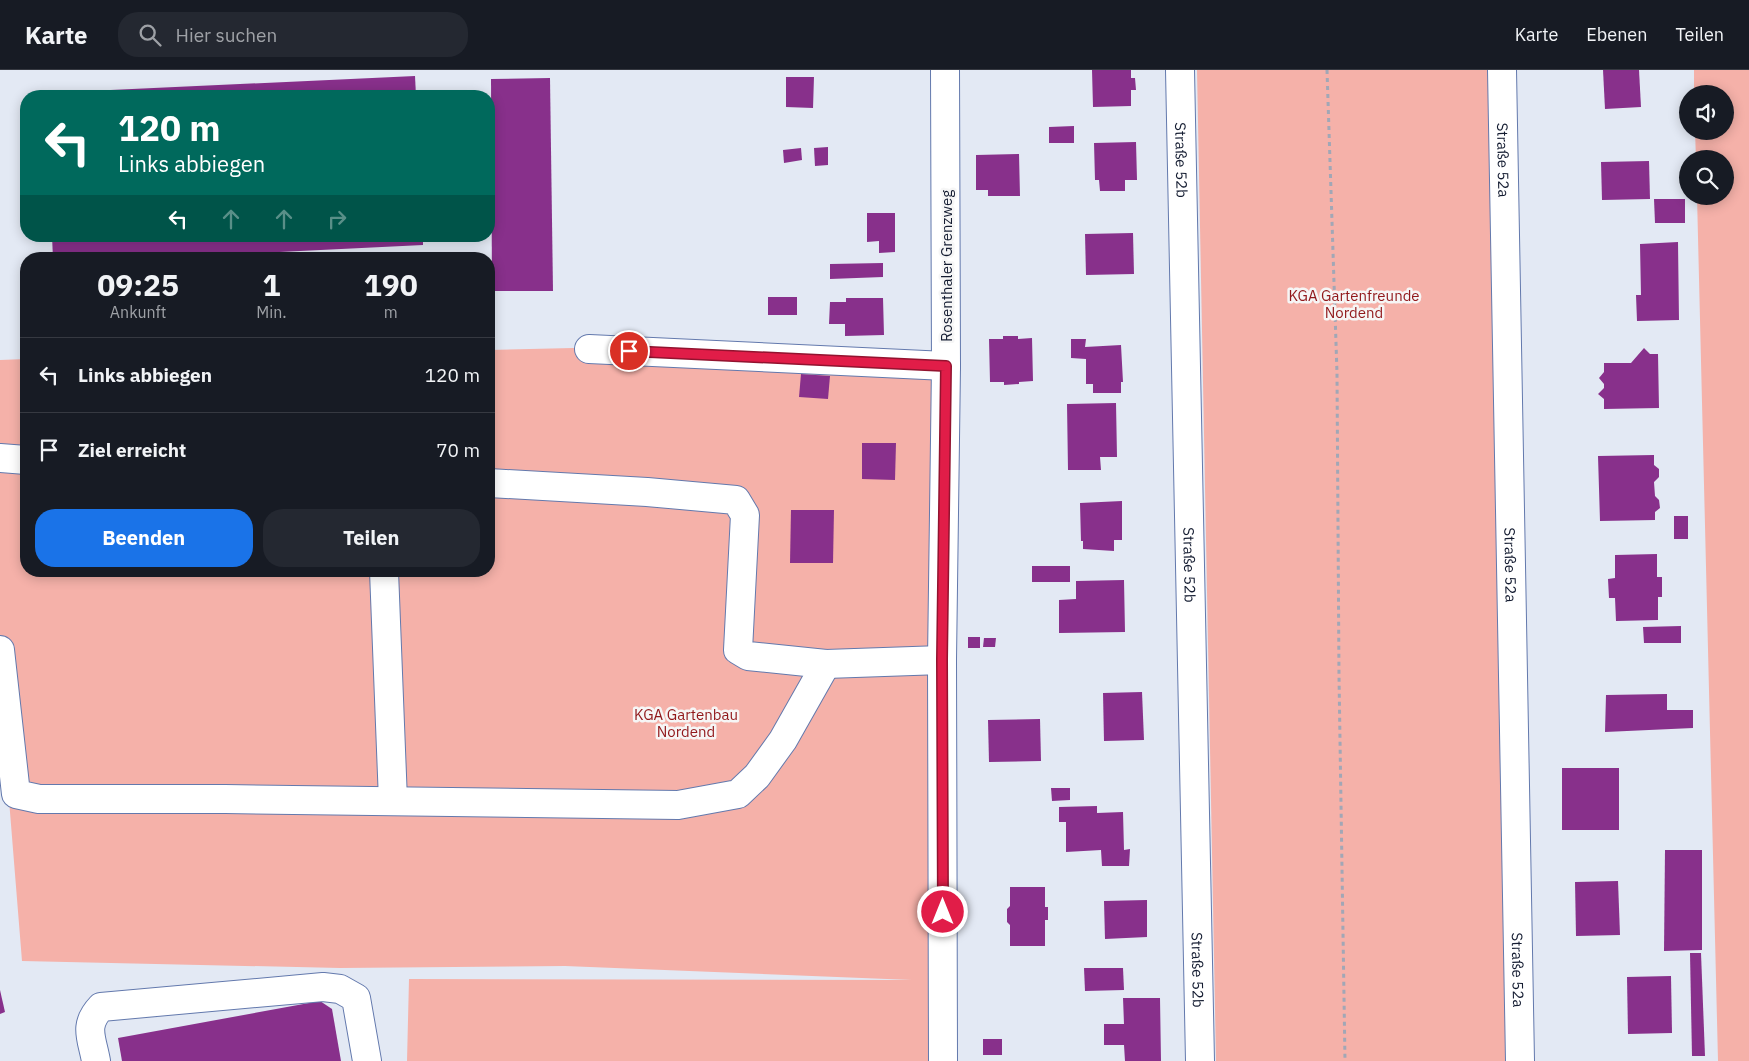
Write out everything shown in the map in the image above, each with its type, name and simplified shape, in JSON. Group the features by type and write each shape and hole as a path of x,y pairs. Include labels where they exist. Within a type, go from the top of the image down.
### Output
{"street":[{"name":"Rosenthaler Grenzweg","path":"943,1061 942,660 946,366 945,70"},
{"name":"Straße 52b","path":"1180,70 1200,1061"},
{"name":"Straße 52a","path":"1502,70 1520,1061"},
{"path":"589,349 946,366"},
{"path":"0,458 20,460"},
{"path":"495,484 647,492 736,500 745,515 738,650 748,656 826,664 942,660"},
{"path":"384,577 393,801"},
{"path":"0,650 16,794 39,799 678,805 738,794 757,776 784,740 826,664"},
{"path":"96,1061 89,1025 93,1015 101,1008 323,987 340,989 356,998 367,1061"}],"path":[{"path":"1327,70 1337,373 1339,676 1345,1061"}],"green space":[{"name":"KGA Gartenfreunde Nordend","path":"1197,70 1502,70 1520,1061 1216,1061"},
{"path":"1694,70 1749,70 1749,1061 1718,1061 1697,205 1734,205 1734,150 1696,150 1695,140 1734,140 1734,85 1694,85"},
{"name":"KGA Gartenbau Nordend","path":"573,348 936,374 934,1061 407,1061 409,979 912,980 565,966 340,968 22,961 0,688 0,360 20,359 20,577 495,577 495,350"}],"building":[{"path":"1092,70 1131,70 1131,78 1135,78 1136,90 1131,90 1131,106 1093,107"},
{"path":"1603,70 1639,70 1641,107 1605,109"},
{"path":"415,76 416,90 111,90"},
{"path":"786,77 814,77 813,108 786,107"},
{"path":"550,78 553,291 495,291 495,252 492,252 492,242 495,242 495,90 491,90 491,79"},
{"path":"1074,126 1074,143 1049,143 1049,127"},
{"path":"1136,142 1137,180 1125,180 1125,191 1100,191 1099,180 1095,180 1094,143"},
{"path":"828,147 828,165 815,166 814,148"},
{"path":"801,148 802,160 784,163 783,150"},
{"path":"1019,154 1020,196 988,196 988,190 976,190 976,155"},
{"path":"1649,161 1650,199 1602,200 1601,162"},
{"path":"1654,199 1679,199 1679,205 1685,205 1685,223 1655,223"},
{"path":"867,213 895,213 895,252 879,253 879,241 867,242"},
{"path":"1133,233 1134,274 1086,275 1085,234"},
{"path":"52,242 423,242 423,245 278,252 53,252"},
{"path":"1678,242 1679,320 1637,321 1636,295 1641,295 1640,244"},
{"path":"883,263 883,277 830,279 830,264"},
{"path":"768,297 797,297 797,315 768,315"},
{"path":"846,298 883,298 884,335 845,336 845,324 829,324 830,302 846,302"},
{"path":"1003,336 1018,336 1018,339 1032,338 1033,381 1004,385 1004,382 990,382 989,339 1003,339"},
{"path":"1071,339 1086,339 1085,347 1121,345 1123,382 1121,382 1121,393 1093,393 1093,384 1086,384 1086,359 1071,358"},
{"path":"1644,348 1650,354 1658,354 1659,408 1604,409 1604,399 1598,394 1604,388 1604,384 1599,378 1604,372 1604,363 1631,363"},
{"path":"801,374 830,376 828,399 799,397"},
{"path":"1116,403 1117,457 1100,457 1101,470 1068,470 1067,404"},
{"path":"862,443 896,443 895,480 862,479"},
{"path":"1654,455 1654,465 1659,469 1659,477 1654,482 1655,496 1659,500 1660,508 1655,512 1655,520 1600,521 1598,456"},
{"path":"1122,501 1122,540 1114,540 1114,551 1083,549 1080,503"},
{"path":"791,510 834,510 833,563 790,563"},
{"path":"1674,516 1688,516 1688,539 1674,539"},
{"path":"1657,554 1657,577 1662,577 1662,597 1658,597 1658,620 1616,621 1615,598 1609,598 1608,579 1615,578 1615,555"},
{"path":"1032,566 1070,566 1070,582 1032,582"},
{"path":"1124,580 1125,632 1059,633 1059,600 1076,599 1076,581"},
{"path":"1681,626 1681,643 1644,643 1643,627"},
{"path":"968,637 980,637 980,648 968,648"},
{"path":"984,638 996,638 995,647 983,647"},
{"path":"1142,692 1144,740 1104,741 1103,693"},
{"path":"1667,694 1667,710 1693,710 1693,728 1605,732 1606,695"},
{"path":"1040,719 1041,761 989,762 988,720"},
{"path":"1562,768 1619,768 1619,830 1562,830"},
{"path":"1051,788 1070,788 1070,800 1052,801"},
{"path":"1097,806 1097,813 1123,812 1124,850 1130,849 1129,866 1102,866 1101,850 1066,852 1066,822 1059,822 1059,807"},
{"path":"1665,850 1702,850 1702,950 1664,951"},
{"path":"1618,881 1620,935 1576,936 1575,882"},
{"path":"1010,887 1045,887 1045,907 1048,907 1048,920 1045,920 1045,946 1010,946 1010,925 1007,922 1007,909 1010,906"},
{"path":"1147,900 1147,937 1105,939 1104,901"},
{"path":"1690,953 1701,953 1705,1056 1692,1056"},
{"path":"1084,968 1123,968 1124,990 1085,991"},
{"path":"1671,976 1672,1033 1628,1034 1627,977"},
{"path":"0,990 5,1012 0,1014"},
{"path":"1123,998 1160,998 1161,1061 1125,1061 1124,1045 1104,1045 1104,1024 1124,1024"},
{"path":"320,1001 332,1009 341,1061 122,1061 118,1038"},
{"path":"983,1039 1002,1039 1002,1055 983,1055"}],"route":[{"path":"629,351 946,366 942,660 943,912"}]}
